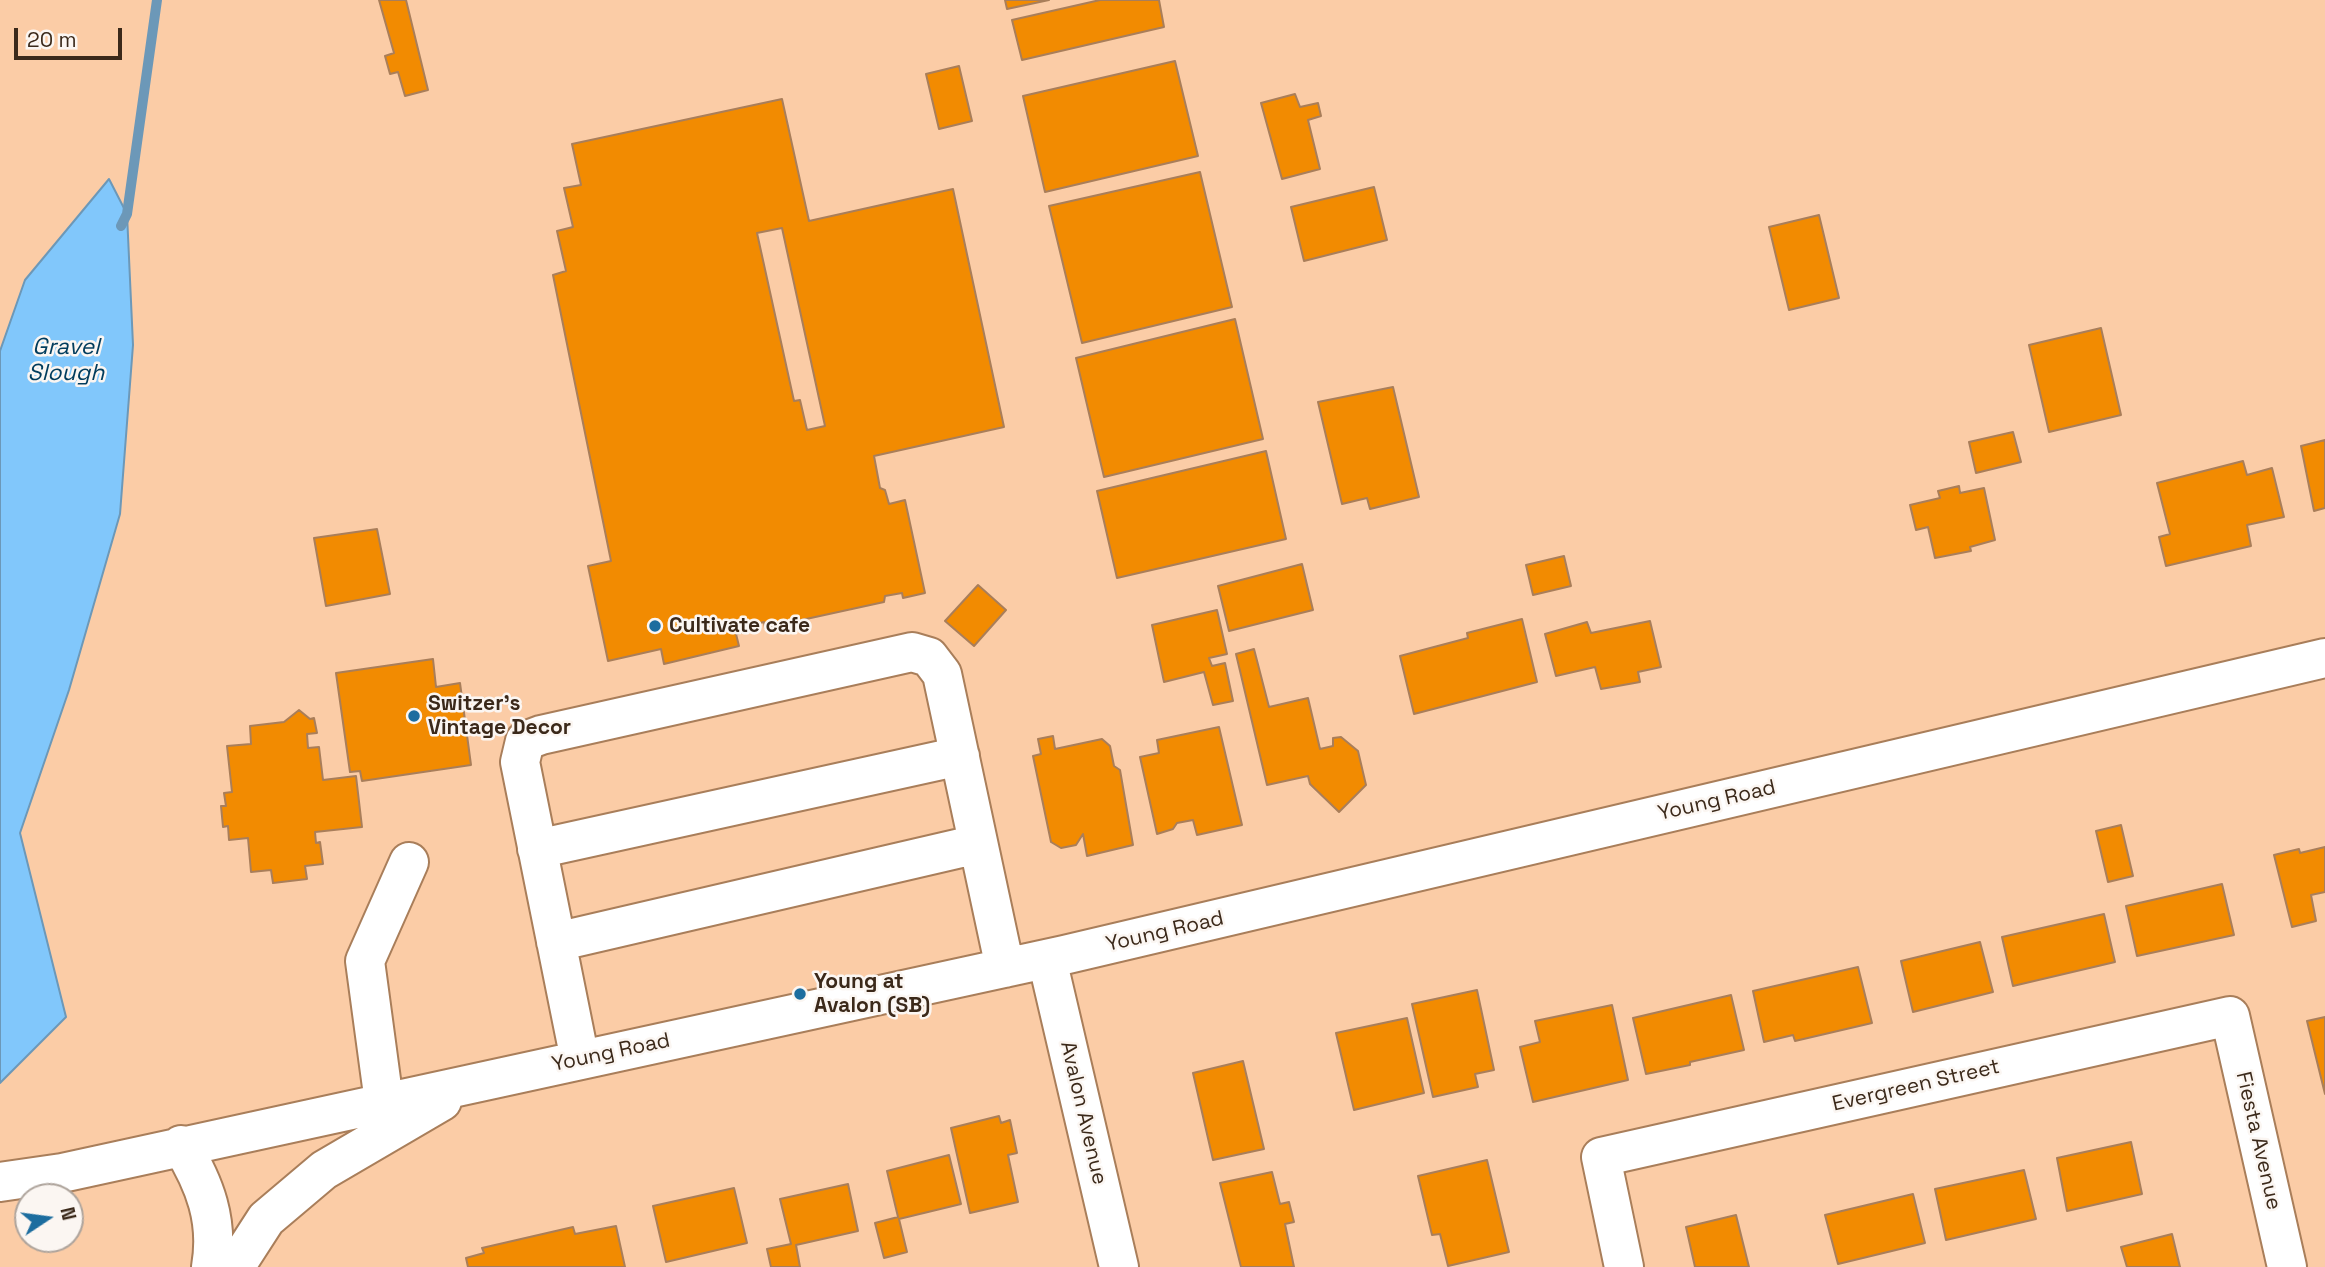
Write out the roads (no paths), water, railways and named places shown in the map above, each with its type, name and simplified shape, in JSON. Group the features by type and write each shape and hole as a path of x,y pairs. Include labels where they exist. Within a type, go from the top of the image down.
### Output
{"street":[{"path":"580,1060 520,762 525,741 541,735 898,655 912,652 929,657 942,674 1005,968"},
{"name":"Young Road","path":"0,1182 62,1173 1047,959 2325,657"},
{"path":"537,849 960,755"},
{"path":"556,942 978,844"},
{"path":"384,1102 365,961 409,862"},
{"name":"Avalon Avenue","path":"1047,959 1119,1267"},
{"name":"Evergreen Street","path":"1624,1267 1601,1157 2230,1016"},
{"name":"Fiesta Avenue","path":"2230,1016 2287,1267"},
{"path":"235,1267 265,1219 324,1170 471,1084"},
{"path":"181,1146 194,1167 207,1200 215,1242 211,1267"}],"water":[{"name":"Gravel Slough","path":"109,179 127,214 133,345 120,514 69,690 20,833 66,1017 0,1083 0,351 25,280"}],"waterway":[{"path":"121,226 127,214 157,0"}],"place":[{"name":"Cultivate cafe","path":"655,626"},
{"name":"Switzer’s Vintage Decor","path":"414,716"},
{"name":"Young at Avalon (SB)","path":"800,994"}]}
